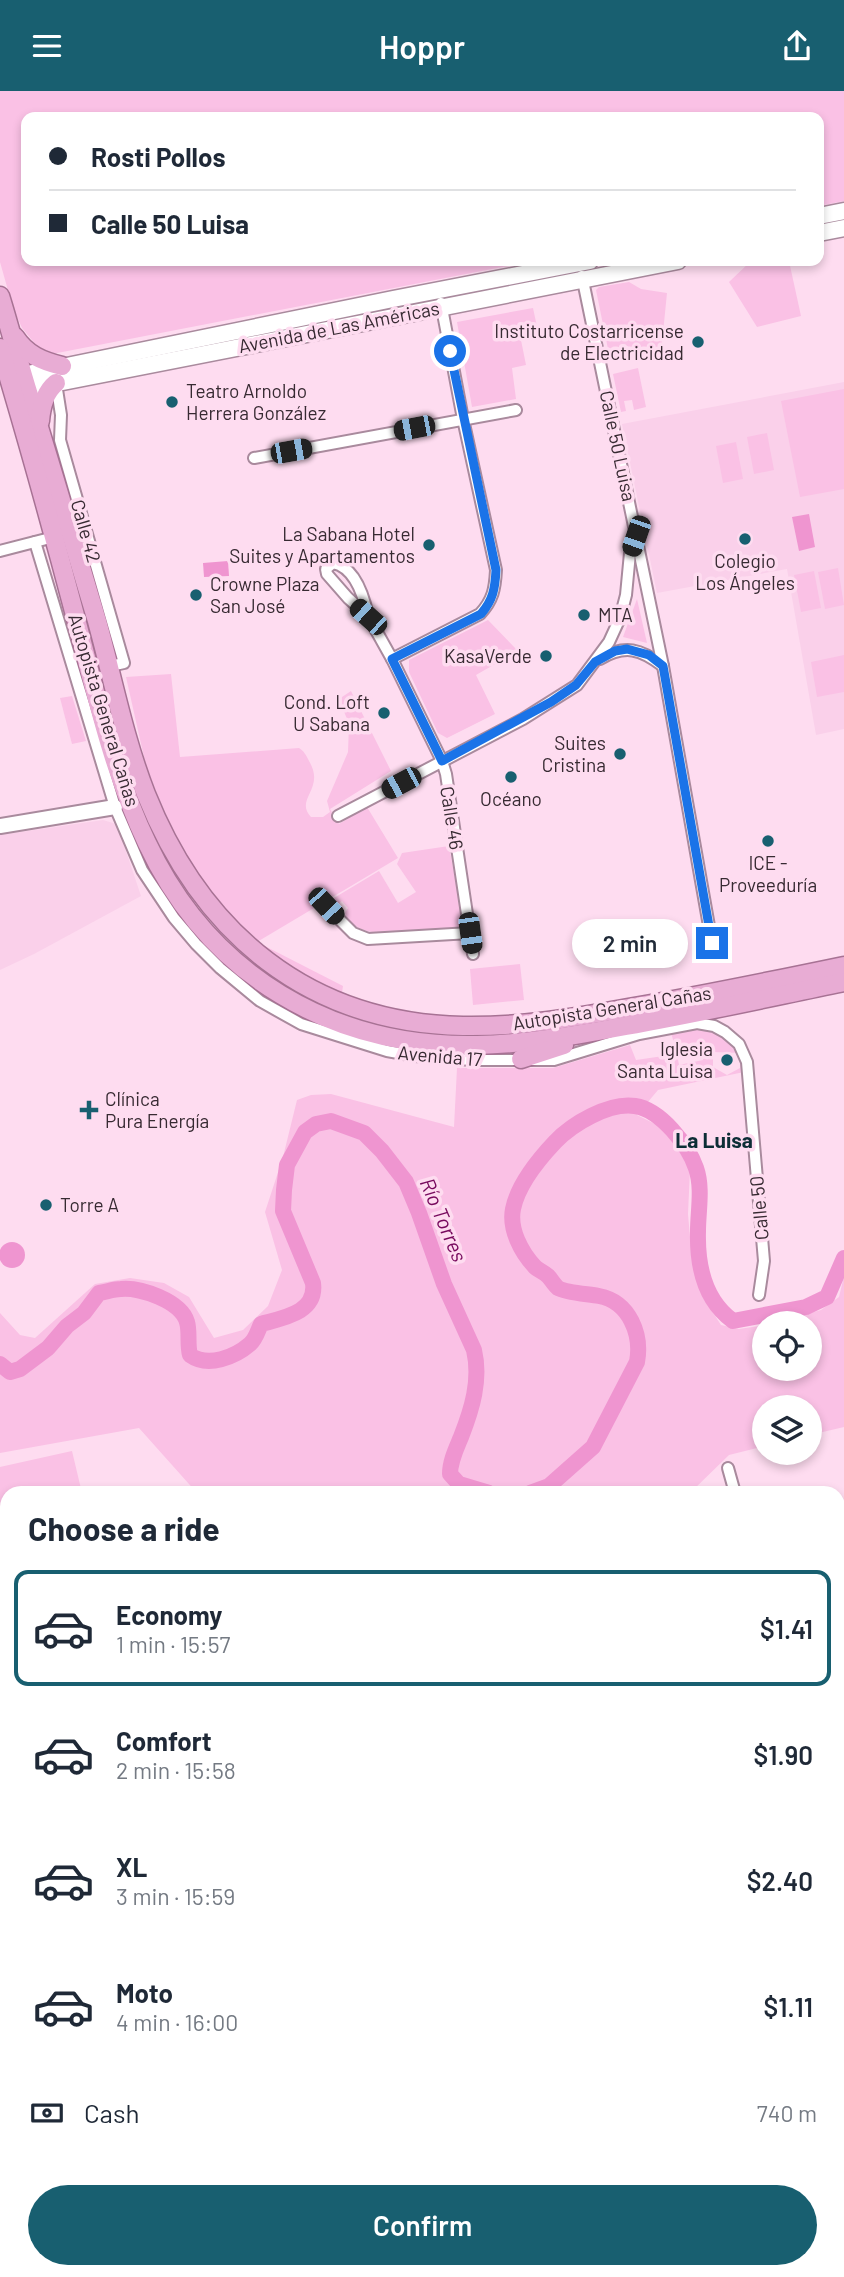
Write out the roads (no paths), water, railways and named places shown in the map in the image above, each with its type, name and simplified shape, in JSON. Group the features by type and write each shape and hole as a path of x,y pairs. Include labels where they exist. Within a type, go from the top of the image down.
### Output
{"highway":[{"path":"0,296 12,332 19,343 59,375 43,404 40,428"},
{"path":"12,332 12,383"},
{"path":"0,348 12,383"},
{"name":"Autopista General Cañas","path":"12,383 40,428 110,666 123,722 146,793 163,834 192,884 258,955 323,995 354,1009 398,1020 459,1026 546,1023 844,967"},
{"name":"Autopista General Cañas","path":"12,383 105,728 146,842 160,870 190,915 245,972 274,992 318,1016 378,1034 434,1044 506,1044 569,1036 844,982"},
{"path":"521,1059 617,1028"}],"main road":[{"path":"824,215 844,211"},
{"path":"824,232 844,228"},
{"name":"Avenida de Las Américas","path":"59,375 439,290 564,266"},
{"name":"Avenida de Las Américas","path":"12,383 442,307 653,266"}],"street":[{"path":"582,280 584,266"},
{"name":"Calle 50 Luisa","path":"582,280 663,666 712,943"},
{"path":"392,659 481,614 495,589 496,570 463,419 439,290"},
{"name":"Calle 42","path":"59,375 60,440 124,663 110,666"},
{"path":"254,458 516,410"},
{"path":"338,816 551,702 576,685 609,642 620,618 626,595 630,553 636,536"},
{"path":"0,551 54,537"},
{"name":"Avenida 17","path":"36,542 115,807 142,870 174,918 205,954 260,1001 301,1024 344,1039 387,1051 439,1059 554,1060 639,1034 697,1023"},
{"name":"Calle 46","path":"368,617 327,574 326,569 333,563 344,568 358,585 368,617 392,659 442,761 472,954"},
{"path":"595,662 615,651 627,649 649,655 663,666"},
{"path":"0,826 115,807"},
{"path":"326,906 353,933 368,939 470,933"},
{"name":"Calle 50","path":"697,1023 714,1026 726,1032 738,1044 747,1062 764,1261 759,1295"},
{"path":"728,1468 733,1486"}],"waterway":[{"name":"Río Torres","path":"549,1486 593,1447 637,1362 638,1352 632,1321 619,1305 610,1299 558,1288 530,1261 515,1232 513,1209 524,1182 549,1149 571,1128 614,1107 635,1106 664,1121 680,1139 698,1176 698,1244 704,1281 715,1303 733,1321 806,1307 827,1297 844,1258"},
{"name":"Río Torres","path":"0,1364 10,1372 20,1369 48,1348 67,1326 84,1313 99,1293 116,1289 149,1293 177,1308 187,1322 190,1355 205,1361 237,1353 252,1342 261,1324 297,1313 304,1308 313,1293 313,1283 283,1211 287,1165 305,1132 316,1124 331,1121 364,1133 406,1182 444,1284 474,1350 476,1383 472,1405 452,1460 450,1474 459,1484 466,1486"}],"place":[{"name":"Instituto Costarricense de Electricidad","path":"698,342"},
{"name":"Teatro Arnoldo Herrera González","path":"172,402"},
{"name":"Colegio Los Ángeles","path":"745,539"},
{"name":"La Sabana Hotel Suites y Apartamentos","path":"429,545"},
{"name":"Crowne Plaza San José","path":"196,595"},
{"name":"MTA","path":"584,615"},
{"name":"KasaVerde","path":"546,656"},
{"name":"Cond. Loft U Sabana","path":"384,713"},
{"name":"Suites Cristina","path":"620,754"},
{"name":"Océano","path":"511,777"},
{"name":"ICE - Proveeduría","path":"768,841"},
{"name":"Iglesia Santa Luisa","path":"727,1060"},
{"name":"Clínica Pura Energía","path":"89,1110"},
{"name":"Torre A","path":"46,1205"}],"district":[{"name":"La Luisa","path":"714,1141"}]}
